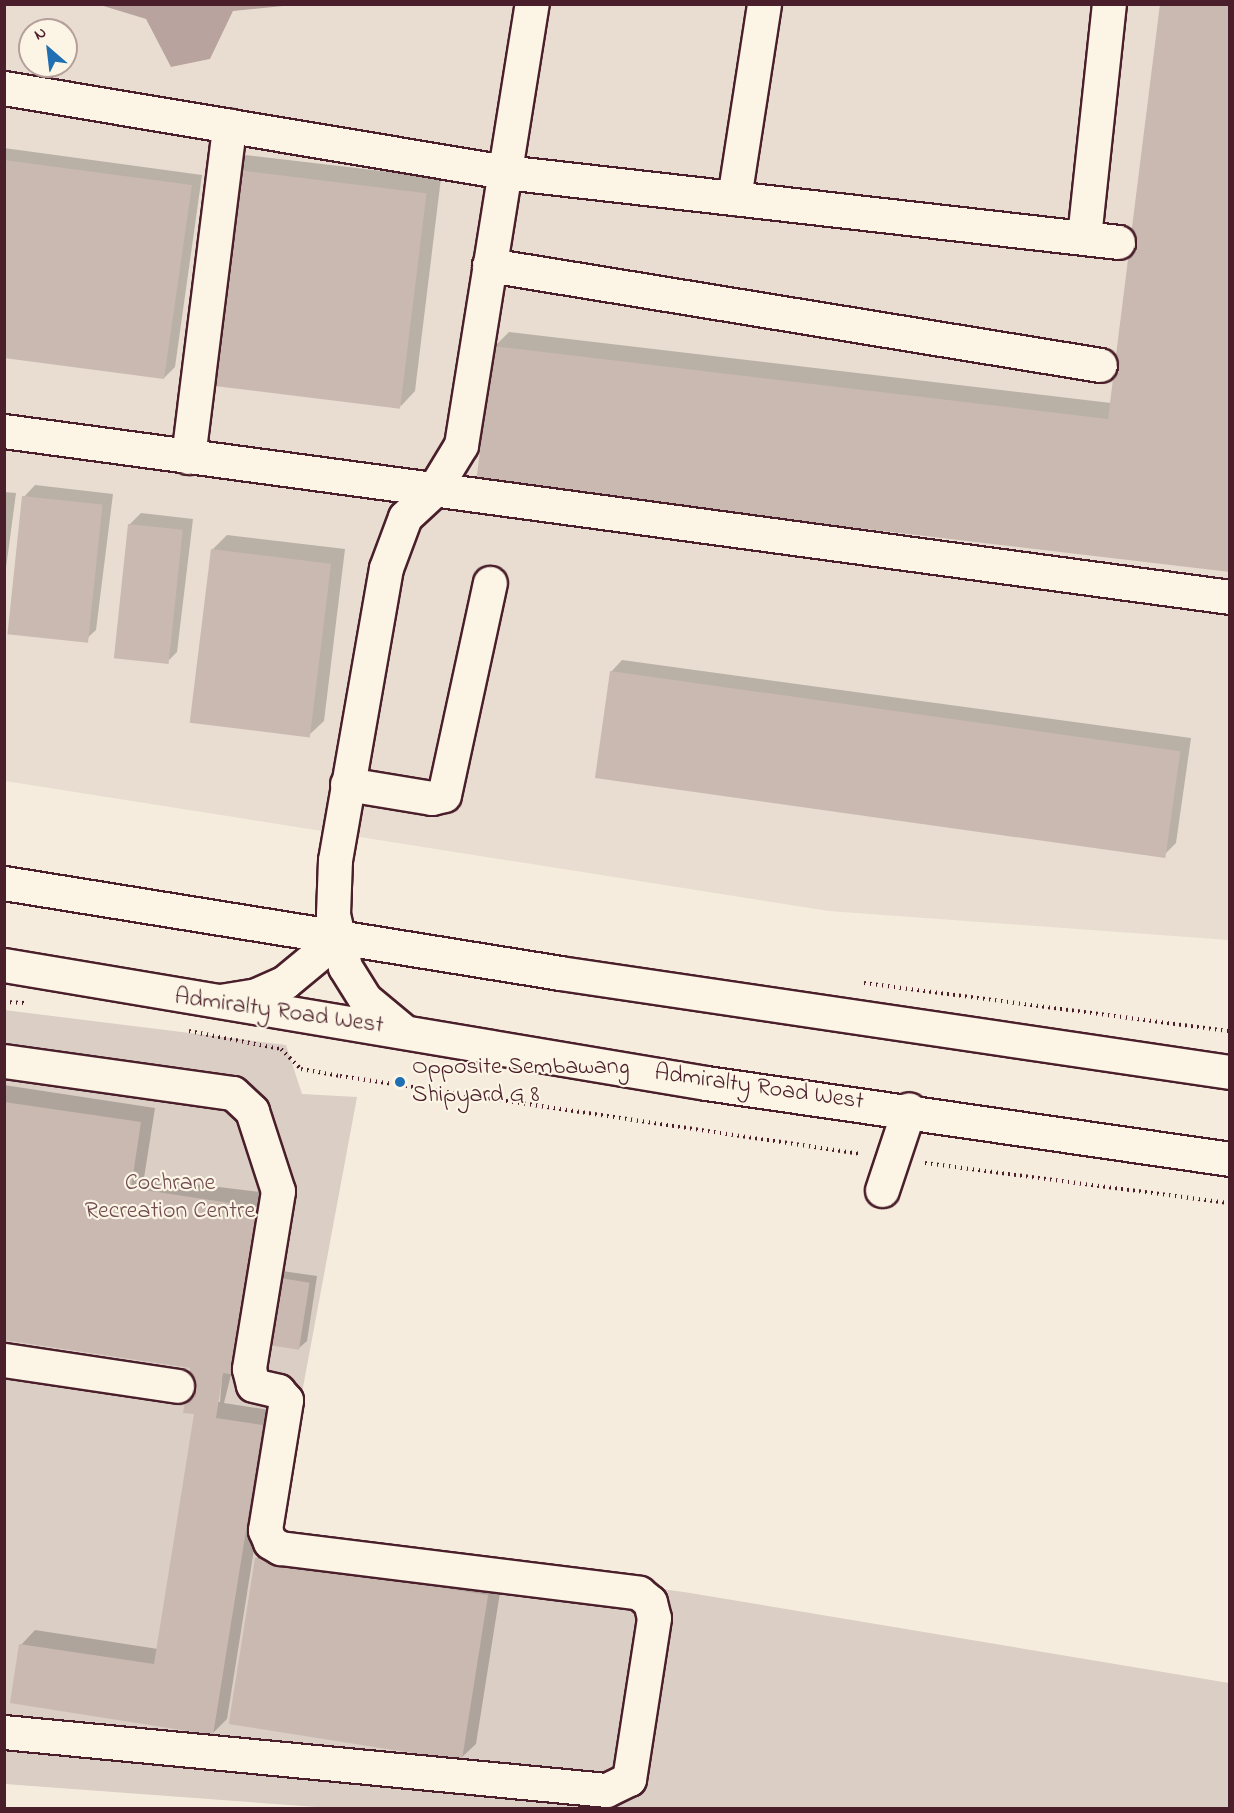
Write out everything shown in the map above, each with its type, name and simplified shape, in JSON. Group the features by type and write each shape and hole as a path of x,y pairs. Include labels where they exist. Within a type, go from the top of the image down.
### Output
{"main road":[{"path":"401,1029 365,999 345,967 337,939 335,860 386,568 405,517 433,491 460,445 532,4"},
{"path":"734,198 764,4"},
{"path":"1084,237 1109,4"},
{"path":"4,88 505,172 1118,242"},
{"path":"189,457 229,126"},
{"path":"489,265 1100,365"},
{"path":"4,431 433,491 1230,597"},
{"path":"347,784 432,798 444,795 490,583"},
{"path":"4,883 337,939 1230,1072"},
{"path":"208,1003 256,995 285,982 337,939"},
{"name":"Admiralty Road West","path":"4,965 208,1003 401,1029 706,1083 909,1110 1230,1159"},
{"path":"4,1061 233,1093 252,1111 278,1191 249,1370 253,1385 278,1391 286,1400 265,1530 270,1542 280,1548 639,1593 650,1602 654,1618 629,1779 606,1790 4,1732"},
{"path":"882,1190 909,1110"},
{"path":"4,1360 177,1386"}],"path":[{"path":"4,1002 39,1004"},
{"path":"177,1029 281,1049 301,1069 340,1076 892,1159 1230,1203"}],"shaded area":[{"path":"4,5 100,5 146,19 172,67 210,59 233,11 293,5 1229,5 1229,940 829,911 5,781"},
{"path":"100,5 293,5 233,11 210,59 171,67 146,19"}],"green space":[{"name":"Cochrane Recreation Centre","path":"4,1010 286,1045 302,1094 357,1097 275,1538 684,1592 1229,1683 1229,1808 330,1808 5,1784"}],"building":[{"path":"1160,4 1230,4 1230,572 476,483 493,346 1108,419"},
{"path":"4,160 192,185 164,379 4,358"},
{"path":"229,169 427,193 400,409 203,384"},
{"path":"22,496 103,504 88,643 7,634"},
{"path":"128,524 183,530 169,664 114,658"},
{"path":"211,549 331,564 310,737 190,723"},
{"path":"610,671 1180,751 1165,858 595,778"},
{"path":"4,1102 141,1122 131,1188 262,1208 235,1375 223,1373 216,1418 263,1425 213,1735 10,1703 19,1644 154,1664 194,1414 183,1413 190,1368 4,1340"},
{"path":"274,1277 310,1283 299,1350 263,1344"},
{"path":"255,1558 488,1595 462,1761 229,1724"}],"place":[{"name":"Opposite Sembawang Shipyard G 8","path":"400,1082"}]}
